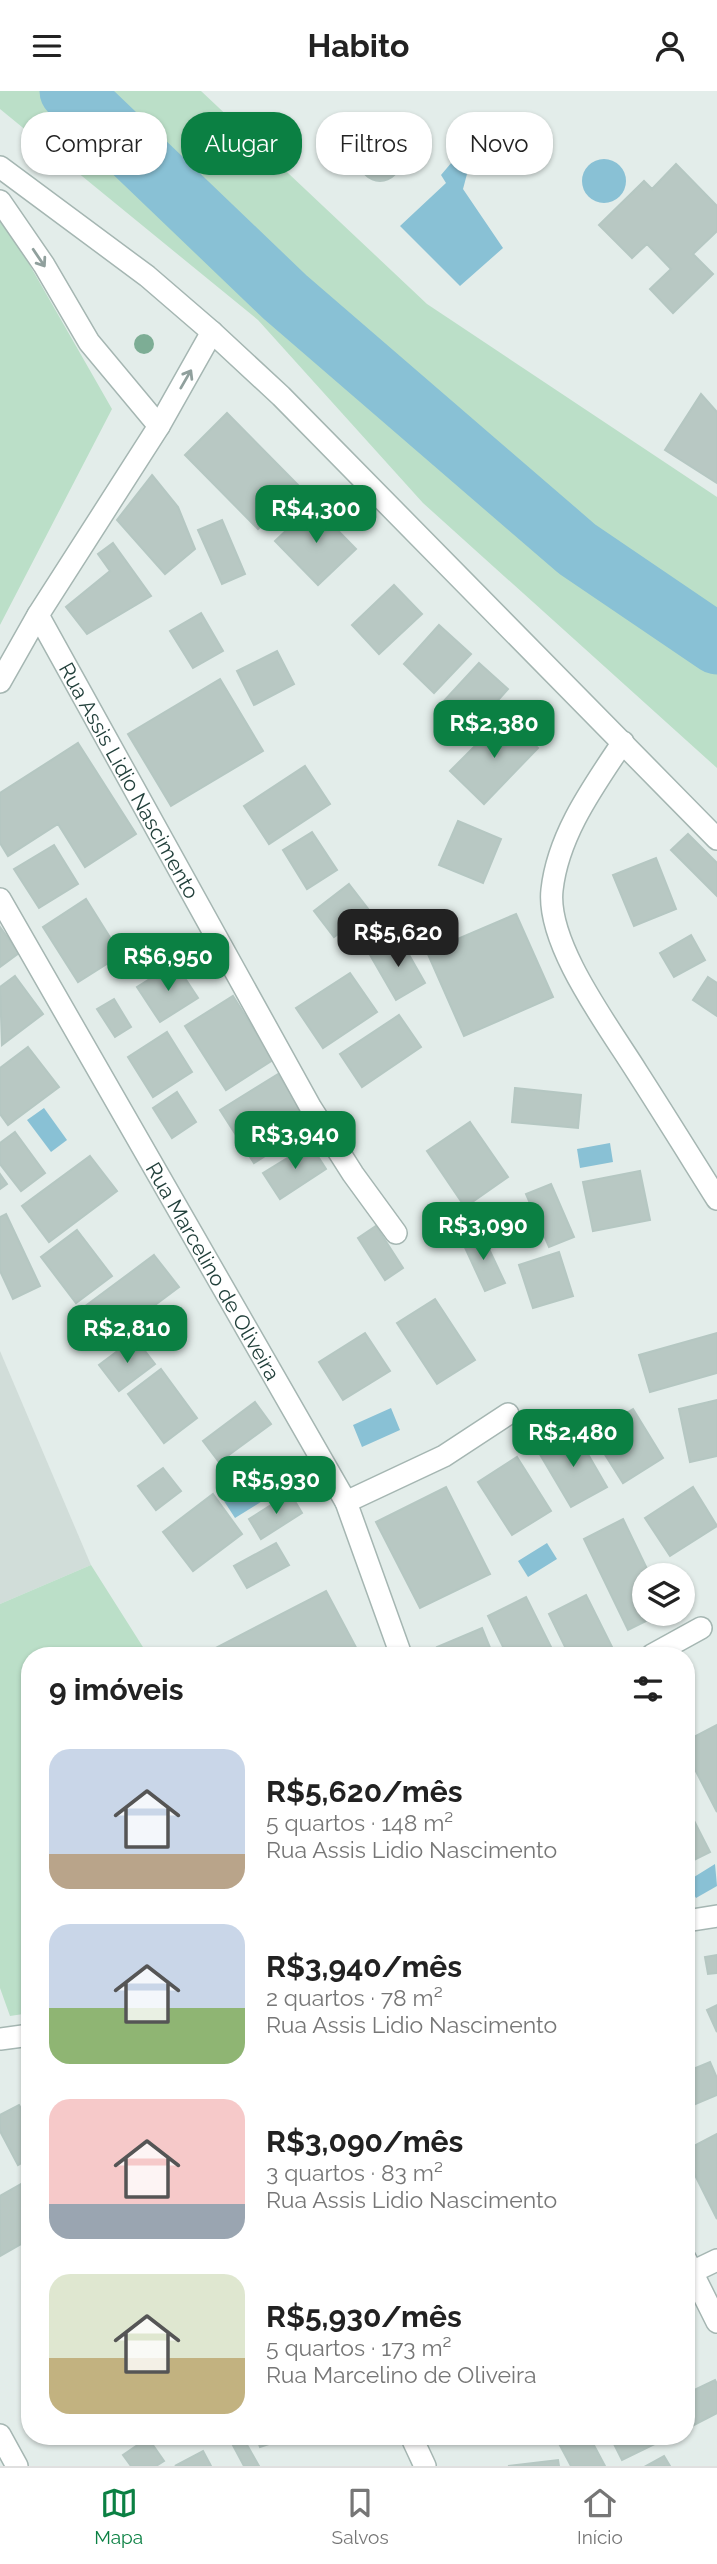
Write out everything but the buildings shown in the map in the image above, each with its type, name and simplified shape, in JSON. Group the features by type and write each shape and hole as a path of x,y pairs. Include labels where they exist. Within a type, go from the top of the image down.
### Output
{"street":[{"path":"0,167 147,276 281,396 717,839"},
{"path":"0,201 44,265 89,342 159,426"},
{"path":"0,682 38,615 159,426 212,332"},
{"name":"Rua Assis Lidio Nascimento","path":"38,615 311,1108 353,1174 396,1233"},
{"path":"623,742 589,792 562,847 551,892 557,934 577,977 717,1199"},
{"name":"Rua Marcelino de Oliveira","path":"0,899 346,1502 398,1647"},
{"path":"346,1502 444,1456 508,1414"},
{"path":"667,1647 701,1628"},
{"path":"695,1920 717,1916"},
{"path":"0,2039 21,2036"},
{"path":"695,2265 717,2260"},
{"path":"695,2278 717,2322"},
{"path":"0,2435 17,2466"},
{"path":"415,2445 425,2466"}],"shaded area":[{"path":"0,1351 91,1565 0,1604"}],"green space":[{"path":"0,91 201,91 223,112 181,112 181,175 290,175 427,304 717,497 717,768 423,503 258,320 81,175 167,175 167,112 21,112 21,126 0,109"},
{"path":"0,213 112,409 0,625"},
{"path":"91,1565 143,1647 21,1647 21,2014 10,2016 0,1988 0,1604"}],"water":[{"path":"604,159 620,165 626,181 620,197 604,203 588,197 582,181 588,165"},
{"path":"446,169 446,175 467,175 463,189 503,248 460,286 400,226 446,183 441,175"},
{"path":"44,1108 67,1140 51,1152 27,1120"},
{"path":"610,1143 613,1162 580,1168 577,1149"},
{"path":"391,1408 400,1430 362,1447 353,1425"},
{"path":"254,1484 264,1500 235,1518 224,1501"},
{"path":"547,1543 557,1559 528,1577 518,1561"},
{"path":"715,1864 717,1886 696,1898 695,1876"}],"waterway":[{"path":"70,91 285,297 577,549 717,644"}]}
